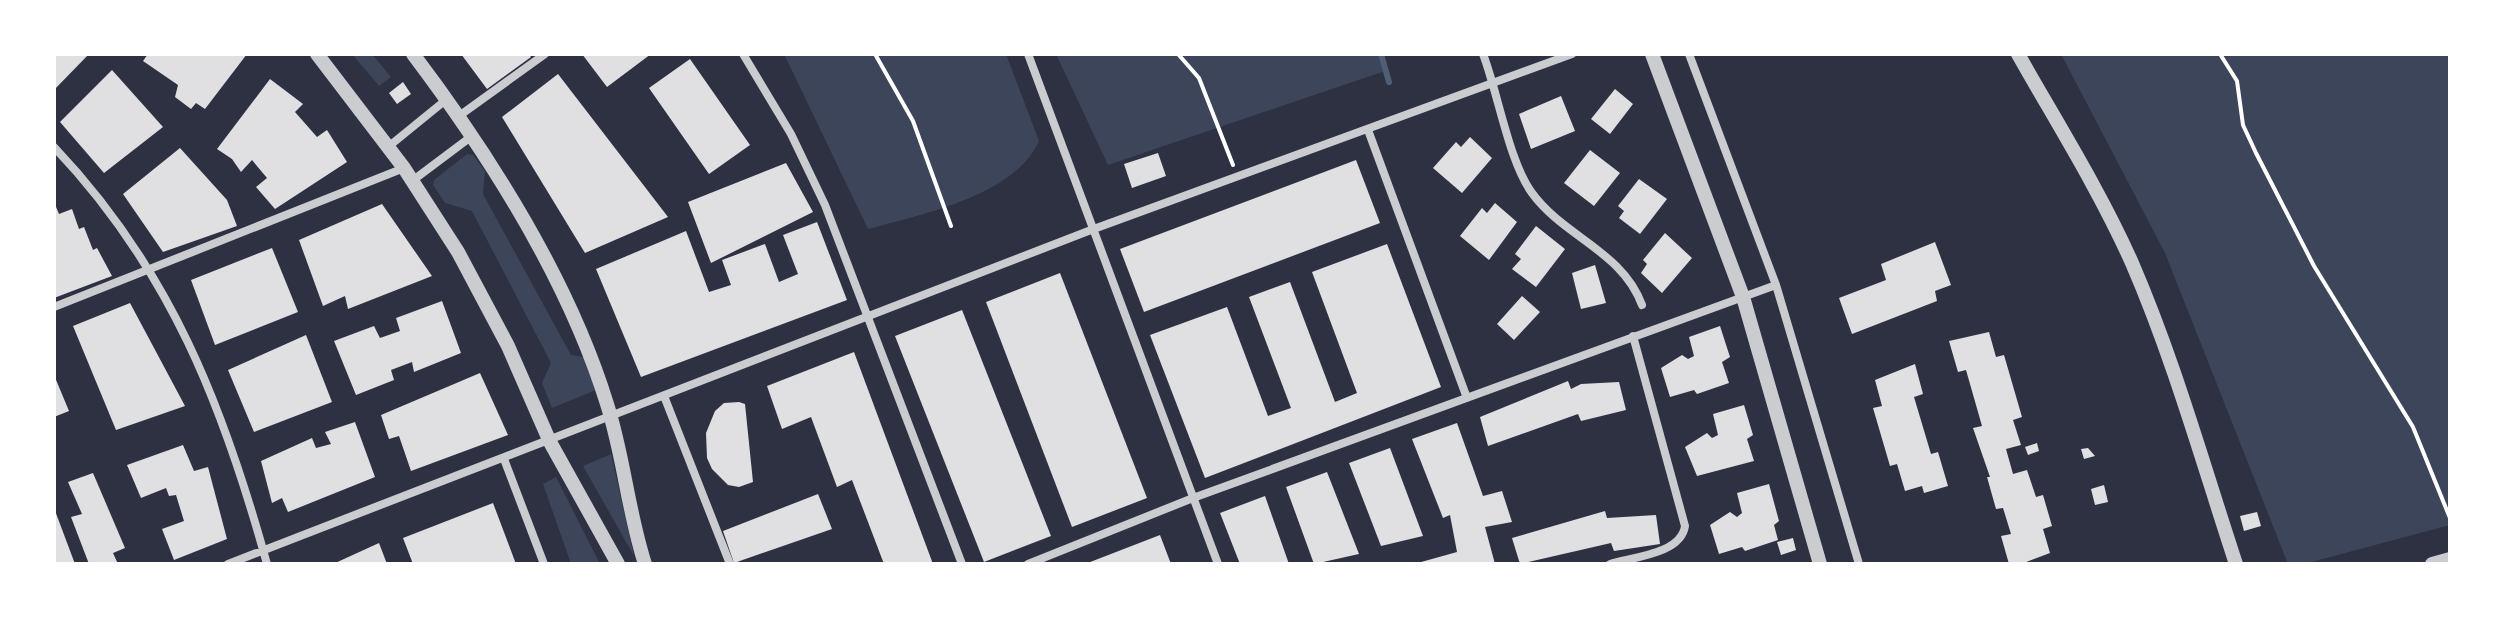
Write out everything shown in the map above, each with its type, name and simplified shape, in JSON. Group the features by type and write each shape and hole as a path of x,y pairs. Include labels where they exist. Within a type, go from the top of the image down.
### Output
{"street":[{"path":"317,54 408,175 483,298 550,442 618,564"},
{"path":"413,54 473,136 563,297 588,351 611,418 630,512 645,564"},
{"path":"459,116 545,54"},
{"path":"743,54 803,156 870,315 962,564"},
{"path":"1028,54 1091,230 1218,564"},
{"path":"1483,54 1528,187 1552,215 1621,269 1642,305"},
{"path":"228,564 550,442 1091,230 1572,54"},
{"path":"1652,54 1743,297 1820,564"},
{"path":"1689,54 1776,285 1859,564"},
{"path":"2018,54 2105,206 2131,261 2160,334 2236,564"},
{"path":"388,147 447,99"},
{"path":"1368,130 1467,398"},
{"path":"54,307 408,175 473,136"},
{"path":"54,147 105,204 150,269 186,334 238,463 267,564"},
{"path":"1028,564 1193,498 1776,285"},
{"path":"1610,564 1672,546 1682,538 1685,526 1633,336"},
{"path":"664,396 730,564"},
{"path":"504,459 544,564"},
{"path":"2432,564 2450,559"}],"path":[{"path":"875,54 913,121 951,226"},
{"path":"1178,54 1199,78 1237,177"},
{"path":"2220,54 2237,81 2243,125 2256,153 2314,266 2413,427 2450,518"}],"shaded area":[{"path":"352,54 372,54 391,77 379,86"},
{"path":"784,54 1006,54 1039,141 1027,160 988,189 938,210 868,229"},
{"path":"1056,54 1383,54 1388,70 1108,165"},
{"path":"2061,54 2450,54 2450,525 2304,564 2288,564 2165,253"},
{"path":"467,154 473,155 485,171 483,194 571,355 584,357 596,390 552,408 542,383 551,363 472,211 445,203 433,185 434,180"},
{"path":"611,454 634,556 583,466"},
{"path":"556,477 600,564 571,564 543,484"}],"building":[{"path":"54,54 89,54 54,90"},
{"path":"148,54 247,54 205,109 196,103 191,109 175,97 178,85 143,61"},
{"path":"461,54 529,54 531,57 487,89"},
{"path":"582,54 651,54 607,87"},
{"path":"690,59 750,145 709,174 649,88"},
{"path":"112,70 163,127 104,173 60,122"},
{"path":"558,74 668,217 585,253 502,117"},
{"path":"270,79 303,104 295,112 317,137 327,130 347,162 275,209 256,187 267,178 252,160 241,172 232,159 217,149"},
{"path":"403,82 411,94 397,104 389,93"},
{"path":"1615,89 1633,104 1610,134 1591,119"},
{"path":"1561,96 1575,131 1531,149 1519,114"},
{"path":"1470,137 1492,158 1462,193 1433,168 1456,142 1461,147"},
{"path":"180,148 227,200 237,226 163,252 123,194"},
{"path":"1590,150 1620,173 1594,206 1564,183"},
{"path":"1158,153 1166,176 1132,188 1124,164"},
{"path":"1356,160 1380,223 1144,312 1120,249"},
{"path":"786,163 813,212 711,263 688,202"},
{"path":"1639,179 1667,199 1640,234 1619,218 1624,211 1618,206"},
{"path":"54,202 59,214 72,209 79,229 84,227 93,250 97,248 112,276 54,298"},
{"path":"1495,203 1517,222 1489,260 1460,236 1482,208 1487,213"},
{"path":"382,204 432,276 348,309 345,296 323,306 299,240"},
{"path":"817,222 847,300 641,377 596,269 686,231 709,292 731,285 722,260 765,244 779,282 798,274 783,235"},
{"path":"1536,226 1565,249 1536,287 1512,269 1521,259 1515,254"},
{"path":"1665,233 1692,258 1662,293 1641,273 1647,264 1643,260"},
{"path":"1935,242 1951,285 1935,291 1937,301 1852,334 1839,298 1886,280 1881,264"},
{"path":"1387,244 1441,387 1205,478 1150,335 1227,307 1268,416 1291,408 1249,297 1290,282 1335,402 1357,393 1312,272"},
{"path":"272,248 298,312 215,345 191,280"},
{"path":"1595,265 1606,303 1581,309 1572,273"},
{"path":"1060,273 1147,498 1072,527 986,302"},
{"path":"1522,296 1540,312 1514,340 1497,324"},
{"path":"442,301 461,353 414,372 412,362 391,370 394,380 356,395 334,341 374,326 380,338 400,331 396,318"},
{"path":"130,303 185,406 116,430 73,326"},
{"path":"962,310 1051,536 984,562 895,336"},
{"path":"1720,326 1730,357 1722,362 1729,383 1697,394 1694,390 1670,397 1661,368 1682,355 1688,359 1694,356 1689,337"},
{"path":"1989,332 1996,357 2004,355 2022,417 2013,420 2021,445 2006,449 2013,474 2027,470 2036,497 2043,495 2052,526 2043,529 2050,553 2021,564 2009,564 2001,536 2011,534 2003,508 1996,509 1987,477 1990,477 1973,428 1982,426 1966,370 1958,372 1949,341"},
{"path":"306,335 332,402 254,432 228,370"},
{"path":"854,352 933,564 884,564 852,480 837,487 811,417 782,429 767,386"},
{"path":"1915,364 1923,394 1914,397 1931,454 1938,452 1948,486 1924,493 1922,486 1905,491 1897,464 1890,466 1873,408 1882,406 1875,380"},
{"path":"480,373 508,435 411,471 399,436 389,439 381,415"},
{"path":"54,375 69,411 54,417"},
{"path":"1568,381 1571,389 1581,384 1619,382 1626,410 1581,421 1578,414 1488,446 1480,417"},
{"path":"724,403 745,404 753,482 739,487 728,485 712,469 707,458 706,433 715,411"},
{"path":"1744,405 1753,435 1747,439 1754,461 1697,476 1685,447 1707,433 1712,438 1718,435 1713,414"},
{"path":"355,422 375,477 288,512 282,498 272,503 261,461 312,438 316,448 331,444 325,432"},
{"path":"1457,423 1483,496 1502,491 1512,522 1485,527 1495,564 1414,564 1457,552 1450,515 1443,518 1412,439"},
{"path":"2037,443 2039,451 2028,455 2025,447"},
{"path":"183,445 194,471 208,467 227,539 174,560 162,529 184,521 176,495 169,496 166,488 141,498 127,465"},
{"path":"1390,448 1423,536 1381,546 1349,463"},
{"path":"2088,448 2095,456 2084,459 2081,449"},
{"path":"1327,472 1359,554 1314,564 1286,487"},
{"path":"93,473 125,548 113,553 118,564 89,564 71,517 82,514 68,482"},
{"path":"1769,484 1779,521 1774,525 1778,540 1745,551 1742,547 1719,554 1710,525 1730,512 1737,517 1742,513 1737,493"},
{"path":"2104,485 2108,502 2095,505 2091,489"},
{"path":"818,494 832,529 734,563 723,531"},
{"path":"1265,496 1289,564 1240,564 1220,513"},
{"path":"493,503 516,564 413,564 403,538"},
{"path":"54,508 75,564 54,564"},
{"path":"1605,511 1607,518 1656,515 1660,544 1614,551 1611,543 1520,564 1512,538"},
{"path":"2257,512 2261,526 2244,531 2240,516"},
{"path":"1160,535 1171,564 1085,564"},
{"path":"1793,538 1796,550 1781,555 1777,542"},
{"path":"379,543 387,564 333,564"}],"waterway":[{"path":"1381,54 1389,82"}]}
